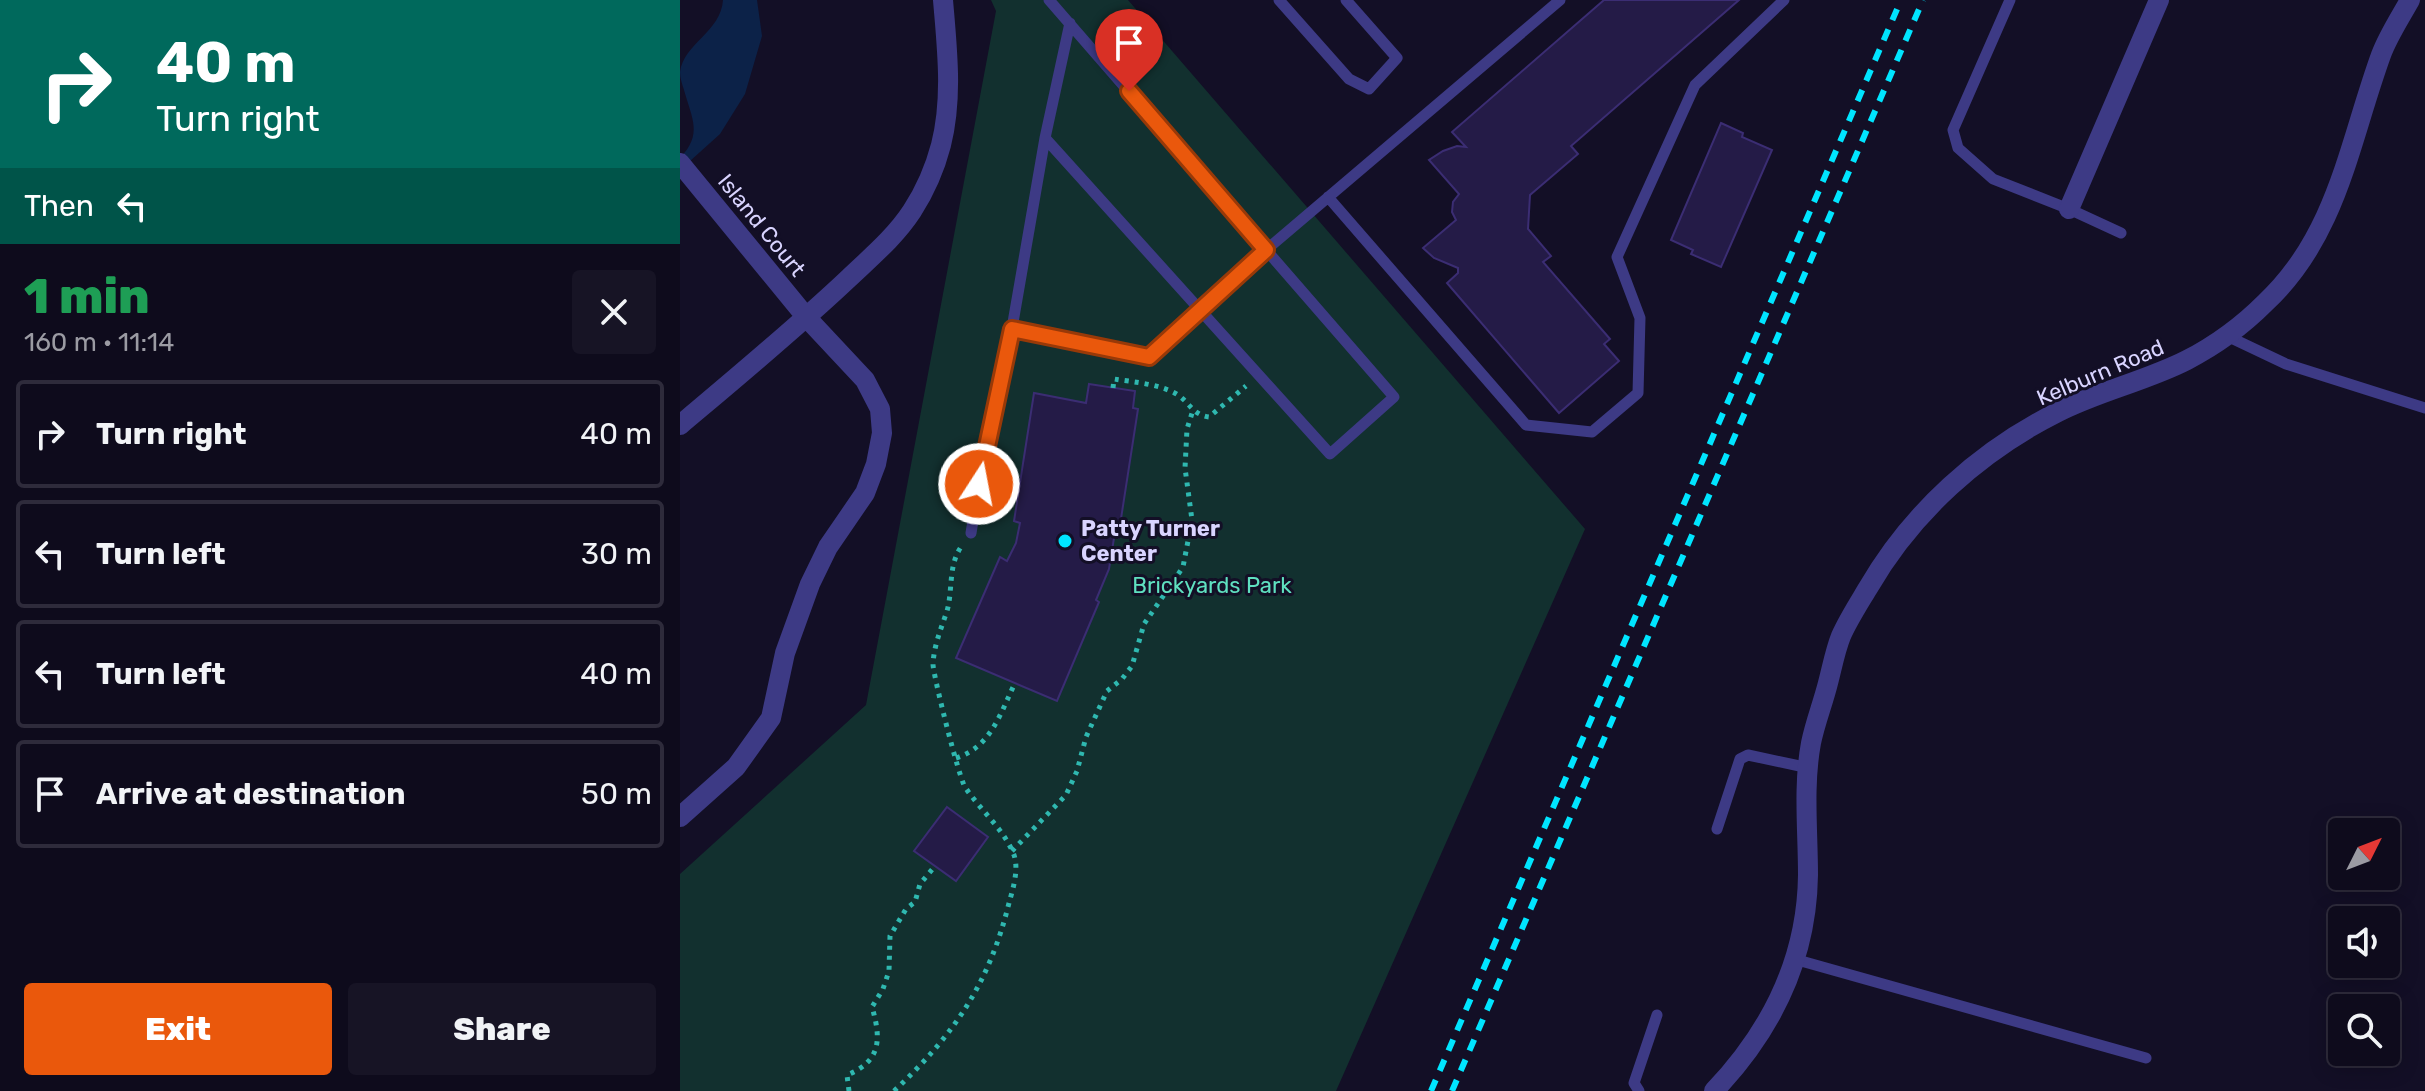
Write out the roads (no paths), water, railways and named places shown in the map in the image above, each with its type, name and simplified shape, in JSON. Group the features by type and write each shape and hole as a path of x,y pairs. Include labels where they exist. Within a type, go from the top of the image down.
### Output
{"street":[{"path":"680,425 807,318 893,236 911,212 929,181 942,144 949,63 943,0"},
{"path":"2069,209 2159,0"},
{"name":"Kelburn Road","path":"1714,1091 1739,1064 1767,1025 1786,986 1805,916 1811,744 1841,636 1869,585 1899,539 1975,463 2058,412 2186,361 2227,336 2267,302 2293,273 2312,243 2351,157 2382,53 2410,0"},
{"name":"Island Court","path":"680,817 736,767 771,718 780,688 785,653 810,584 828,547 865,493 876,464 882,433 880,409 865,380 807,318 686,170"}],"lane":[{"path":"1045,138 1330,454 1394,397 1049,0"},
{"path":"1279,0 1349,79 1369,89 1397,58 1346,0"},
{"path":"1012,329 1149,357 1266,250 1560,0"},
{"path":"1328,197 1526,425 1592,432 1638,393 1640,318 1617,257 1695,85 1784,0"},
{"path":"2010,0 1953,130 1958,148 1993,179 2121,233"},
{"path":"971,533 983,460 1012,329 1045,138 1070,23"},
{"path":"2227,336 2286,364 2425,408"},
{"path":"1717,829 1740,759 1748,755 1809,768"},
{"path":"1794,959 2146,1058"},
{"path":"1639,1091 1634,1083 1657,1015"}],"water":[{"path":"723,0 757,0 762,36 745,94 720,134 680,170 680,158 691,141 694,126 680,72 688,53 716,21"}],"railway":[{"path":"1431,1091 1901,0"},
{"path":"1452,1091 1923,0"}],"place":[{"name":"Patty Turner Center","path":"1065,541"}],"park label":[{"name":"Brickyards Park","path":"1212,585"}]}
